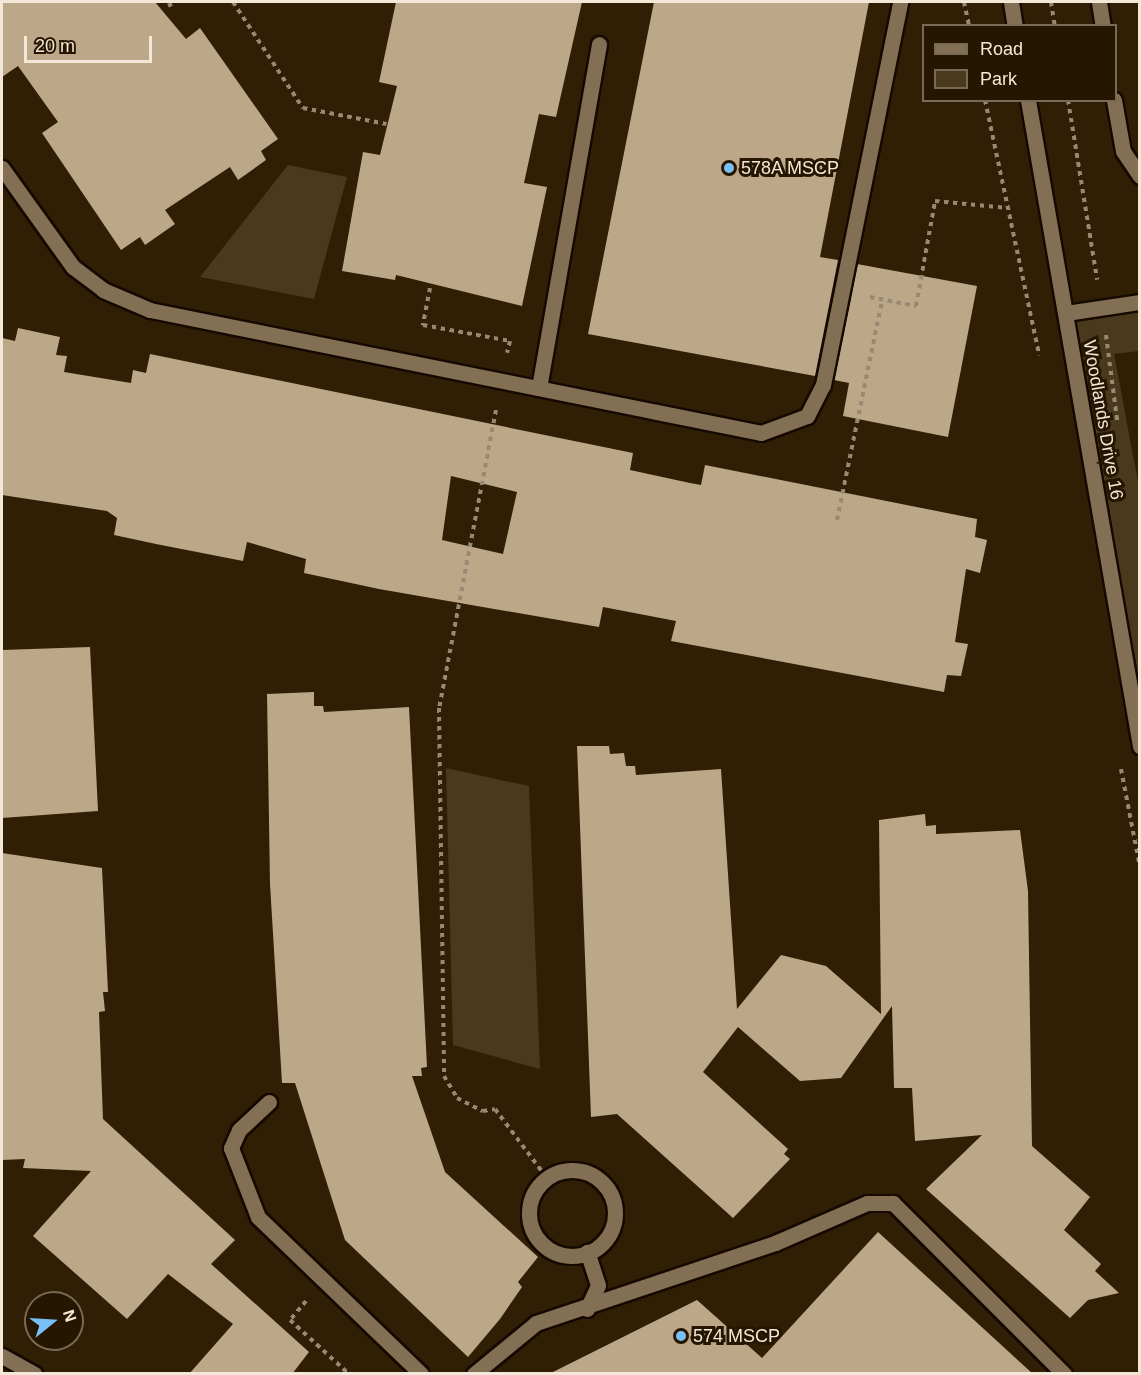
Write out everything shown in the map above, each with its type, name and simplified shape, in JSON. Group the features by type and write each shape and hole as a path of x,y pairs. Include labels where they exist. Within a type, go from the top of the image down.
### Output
{"street":[{"path":"2,168 73,267 103,290 150,310 761,433 784,427 807,416 823,385 900,2"},
{"path":"1011,2 1015,24"},
{"path":"1099,2 1103,24"},
{"path":"539,388 600,44"},
{"name":"Woodlands Drive 16","path":"1028,102 1140,746"},
{"path":"1114,102 1123,151 1140,176"},
{"path":"1066,314 1140,302"},
{"path":"269,1102 239,1130 231,1148 258,1217 422,1374"},
{"path":"568,1168 597,1178 607,1189 614,1222 600,1245 587,1252 552,1254 540,1243 532,1227 531,1203 537,1185 568,1168"},
{"path":"474,1374 536,1323 587,1309 775,1243 867,1203 893,1203 1064,1374"},
{"path":"587,1252 598,1285 587,1309"},
{"path":"2,1356 34,1374"}],"path":[{"path":"168,6 175,2"},
{"path":"233,2 303,108 386,124"},
{"path":"964,2 969,24"},
{"path":"1051,2 1055,24"},
{"path":"1068,102 1102,308"},
{"path":"842,292 916,306 935,201 1008,208"},
{"path":"430,288 423,325 510,341 439,708 444,1076 457,1098 483,1111 495,1109 548,1178"},
{"path":"837,520 882,300"}],"green space":[{"path":"288,165 347,177 314,299 200,277"},
{"path":"1139,303 1139,351 1114,354 1139,487 1139,719 1066,313"},
{"path":"446,768 529,786 540,1069 453,1045"}],"building":[{"path":"2,2 155,2 186,39 200,28 278,139 261,151 266,160 238,180 230,167 165,210 175,224 145,245 140,237 121,250 42,133 58,122 18,66 2,77"},
{"path":"396,2 582,2 556,117 539,114 524,183 547,187 522,306 396,275 395,280 342,271 363,152 380,155 397,86 379,82"},
{"name":"578A MSCP","path":"654,2 869,2 820,257 838,260 815,376 588,334"},
{"path":"857,264 977,286 948,437 843,416 849,383 834,380"},
{"path":"18,328 60,337 56,355 67,356 64,372 131,383 133,370 146,373 150,354 633,453 630,470 690,483 701,485 705,465 977,519 975,537 987,540 980,573 966,569 955,642 968,644 961,676 947,675 944,692 671,641 676,621 603,607 599,627 379,589 304,573 306,559 247,542 243,561 114,535 117,518 107,511 2,495 2,338 15,341","holes":["451,476 517,492 503,554 442,540"]},
{"path":"90,647 98,811 2,818 2,650"},
{"path":"314,692 314,706 323,706 324,712 409,707 427,1067 421,1068 422,1076 412,1076 445,1172 538,1257 518,1282 522,1287 500,1319 468,1357 345,1240 295,1083 282,1083 270,884 267,694"},
{"path":"577,746 609,746 610,754 624,753 626,766 635,766 636,775 721,769 737,1009 781,955 826,966 881,1014 879,820 925,814 926,826 936,825 936,834 1020,830 1028,891 1032,1146 1090,1197 1064,1230 1101,1264 1095,1271 1119,1293 1088,1300 1070,1318 926,1189 982,1135 915,1141 912,1088 894,1088 892,1006 841,1078 800,1081 738,1027 703,1072 788,1149 784,1154 790,1159 733,1218 617,1114 591,1117"},
{"path":"2,853 102,868 108,992 103,992 105,1011 99,1012 103,1119 235,1240 211,1264 309,1352 292,1374 189,1374 233,1324 168,1274 127,1319 33,1236 91,1171 23,1168 25,1159 2,1160"},
{"path":"878,1232 1033,1374 549,1374 697,1300 762,1358"}],"place":[{"name":"578A MSCP","path":"729,168"},
{"name":"574 MSCP","path":"681,1336"}]}
